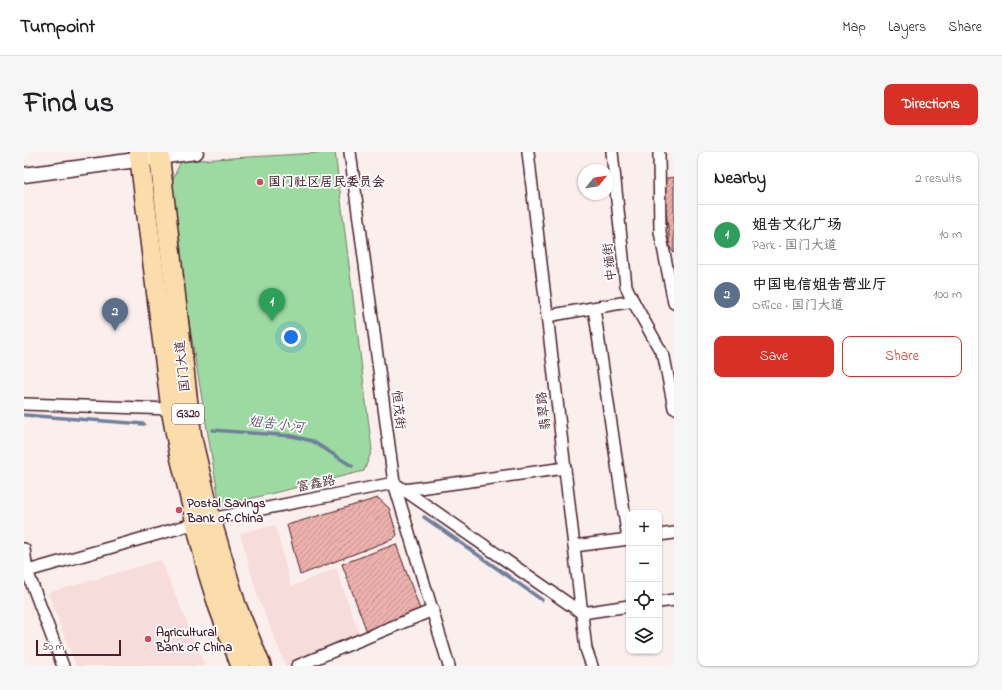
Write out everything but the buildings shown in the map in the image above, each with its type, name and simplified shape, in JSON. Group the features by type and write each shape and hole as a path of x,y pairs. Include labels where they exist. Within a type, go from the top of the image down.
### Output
{"highway":[{"name":"国门大道","path":"159,154 208,573 219,608 241,666"},
{"name":"国门大道","path":"140,156 171,409 179,452 203,521 261,666"}],"street":[{"path":"24,175 140,156 196,152"},
{"name":"恒茂街","path":"350,152 394,483 449,666"},
{"name":"翡翠路","path":"528,152 586,649 592,666"},
{"name":"中缅街","path":"612,152 626,286 664,357 674,408"},
{"path":"662,154 660,232 673,290 674,303"},
{"path":"547,316 633,301"},
{"path":"594,308 626,519"},
{"path":"24,404 171,409"},
{"path":"404,490 565,468"},
{"path":"394,483 582,613 626,606"},
{"name":"富鑫路","path":"25,571 203,521 394,483"},
{"path":"662,535 674,533"},
{"path":"574,546 626,539"},
{"path":"24,549 25,571 63,666"},
{"path":"662,602 674,600"},
{"path":"297,666 432,610"}],"shaded area":[{"path":"275,525 291,587 336,568 359,634 288,666 286,666 257,595 240,533"},
{"path":"161,560 205,666 76,666 48,593"}],"green space":[{"path":"335,152 372,450 364,471 220,506 167,192 181,161"}],"waterway":[{"name":"姐告小河","path":"24,415 144,424"},
{"name":"姐告小河","path":"213,430 292,436 312,441 352,466"},
{"name":"姐告小河","path":"424,517 542,600"}],"place":[{"name":"国门社区居民委员会","path":"260,182"},
{"name":"姐告文化广场","path":"272,321"},
{"name":"中国电信姐告营业厅","path":"115,331"},
{"name":"Postal Savings Bank of China","path":"179,510"},
{"name":"Agricultural Bank of China","path":"148,639"}]}
